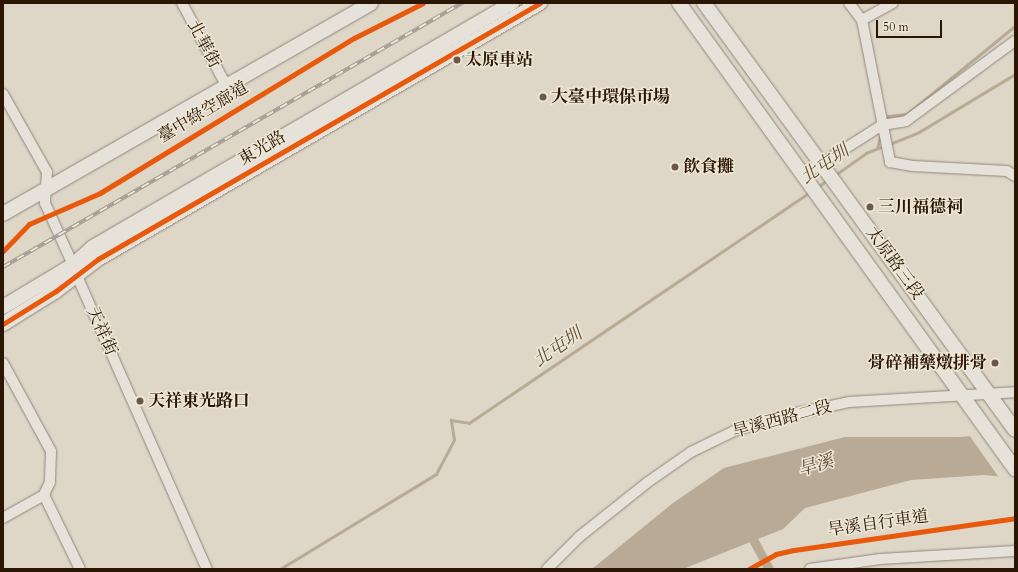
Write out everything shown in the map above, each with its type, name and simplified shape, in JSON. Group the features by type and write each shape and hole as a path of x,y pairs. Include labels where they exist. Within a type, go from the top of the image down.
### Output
{"street":[{"name":"北華街","path":"182,3 226,85"},
{"path":"3,214 371,3"},
{"name":"東光路","path":"3,324 75,270 93,247 512,3"},
{"name":"東光路","path":"3,307 98,259 540,3"},
{"name":"太原路三段","path":"679,3 802,176 1015,469"},
{"name":"太原路三段","path":"704,3 823,162 1015,430"},
{"path":"849,3 862,20 890,162 913,166 1007,171 1015,176"},
{"path":"862,20 893,3"},
{"path":"802,176 882,125 906,121 1015,41"},
{"name":"天祥街","path":"3,94 47,172 48,188 45,203 207,569"},
{"path":"3,363 51,451 50,482 44,495 3,518"},
{"name":"旱溪西路二段","path":"548,569 579,537 648,482 691,452 734,431 783,416 849,402 945,395 964,397 1015,392"},
{"path":"44,495 80,569"},
{"path":"810,569 880,559 1015,551"}],"water":[{"name":"旱溪","path":"1015,433 1015,478 984,475 911,480 805,508 783,529 683,569 592,569 673,503 724,468 845,437 959,437"}],"pier":[{"path":"1015,431 1015,480 1000,479 969,435"}],"waterway":[{"name":"北屯圳","path":"886,121 888,116 907,114 1015,26"},
{"name":"北屯圳","path":"890,144 919,132 1015,74"},
{"name":"北屯圳","path":"877,149 881,133"},
{"name":"北屯圳","path":"835,175 866,153 883,146"},
{"name":"北屯圳","path":"817,188 827,180"},
{"name":"北屯圳","path":"280,569 436,474 454,440 451,420 469,423 809,193"},
{"path":"749,532 769,569"}],"railway":[{"path":"3,267 462,3"}],"cycle path":[{"name":"臺中綠空廊道","path":"3,251 29,224 100,193 354,38 423,3"},
{"path":"3,324 56,291 98,259 540,3"},
{"name":"旱溪自行車道","path":"749,569 776,554 794,550 1015,518"}],"place":[{"name":"太原車站","path":"457,60"},
{"name":"大臺中環保市場","path":"543,97"},
{"name":"飲食攤","path":"675,167"},
{"name":"三川福德祠","path":"870,207"},
{"name":"骨碎補藥燉排骨","path":"995,363"},
{"name":"天祥東光路口","path":"140,401"}]}
